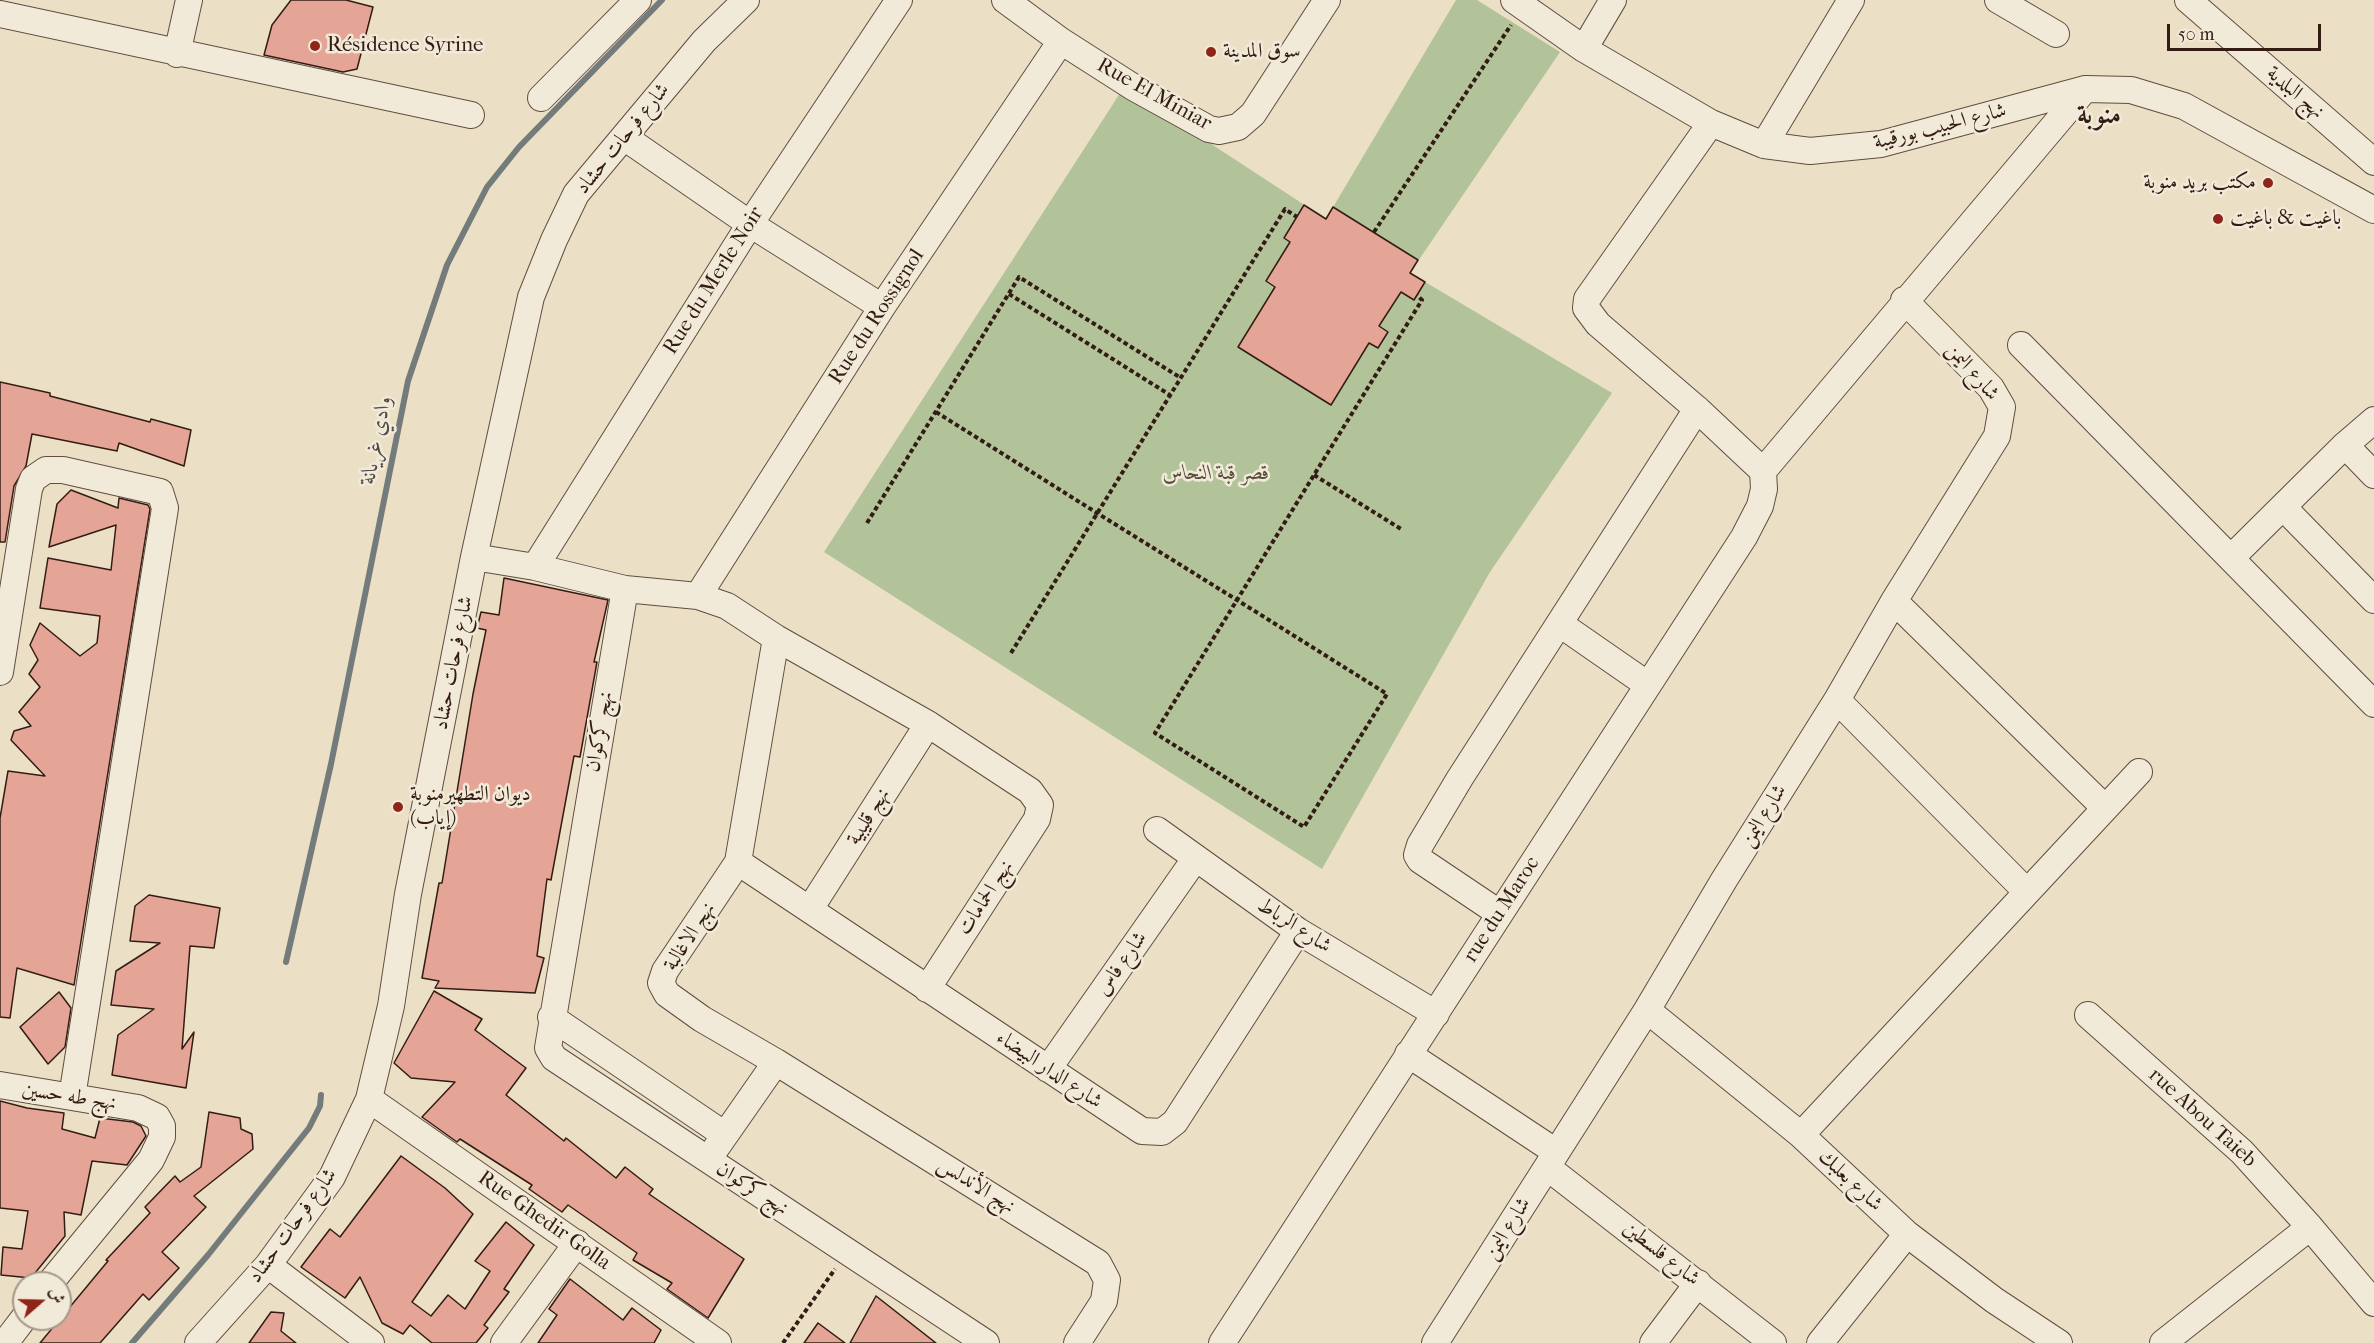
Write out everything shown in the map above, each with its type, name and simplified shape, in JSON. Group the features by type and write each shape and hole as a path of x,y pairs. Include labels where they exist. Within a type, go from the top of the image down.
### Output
{"street":[{"path":"177,54 189,0"},
{"path":"541,98 638,0"},
{"name":"شارع فرحات حشاد","path":"198,1343 268,1265 332,1177 369,1099 391,1006 408,894 474,557 531,297 576,194 704,41 746,0"},
{"name":"Rue du Merle Noir","path":"535,567 750,224 899,0"},
{"name":"Rue El Miniar","path":"1005,0 1061,41 1209,129 1228,131 1239,128 1253,114 1327,0"},
{"path":"1584,49 1613,0"},
{"path":"1764,145 1851,0"},
{"path":"1998,0 2056,34"},
{"name":"نهج البلدية","path":"2188,0 2374,162"},
{"name":"شارع الحبيب بورقيبة","path":"1518,3 1584,49 1711,123 1764,145 1810,151 1881,144 2085,89 2131,90 2184,106 2363,205"},
{"path":"0,14 177,54 471,115"},
{"name":"Rue du Rossignol","path":"698,596 882,307 1061,41"},
{"path":"1711,123 1587,299 1586,308 1598,324 1697,409 1763,471 1904,300 2085,89"},
{"path":"624,137 750,224 882,307"},
{"path":"2363,205 2374,175"},
{"name":"شارع اليمن","path":"1435,1343 1647,1010 1894,601 1997,436 2002,408 1991,388 1904,300"},
{"path":"2021,345 2374,704"},
{"path":"1499,913 1453,885 1420,860 1417,855 1460,778 1697,409"},
{"path":"2231,558 2345,445 2374,420"},
{"path":"2345,445 2374,475"},
{"path":"0,672 29,489 33,479 46,471 63,470 160,492 165,508 72,1097"},
{"name":"rue du Maroc","path":"1221,1343 1753,521 1763,496 1763,471"},
{"path":"2283,507 2374,600"},
{"path":"474,557 535,567 625,589 698,596 727,606 776,638 928,724"},
{"name":"نهج كركوان","path":"625,589 551,1017 548,1048 554,1058 986,1343"},
{"path":"1894,601 2105,808"},
{"path":"1560,624 1648,685"},
{"name":"نهج الاغالبة","path":"776,638 738,862 666,971 661,983 667,994 702,1019 776,1062"},
{"path":"1836,700 2026,891"},
{"name":"نهج الحمامات","path":"927,989 1037,819 1040,805 1030,790 928,724"},
{"name":"نهج قليبية","path":"810,909 928,724"},
{"path":"1801,1135 2139,772"},
{"name":"شارع الرباط","path":"1157,830 1298,931 1436,1014"},
{"name":"شارع فاس","path":"1048,1069 1195,859"},
{"name":"شارع الدار البيضاء","path":"738,862 1142,1131 1162,1132 1175,1122 1298,931"},
{"name":"شارع بعلبك","path":"1647,1010 1801,1135 1907,1234 1994,1300 2059,1343"},
{"name":"rue Abou Taieb","path":"2088,1015 2242,1152 2310,1227"},
{"name":"نهج كركوان","path":"551,1017 725,1135"},
{"name":"شارع فلسطين","path":"1408,1054 1551,1160 1773,1343"},
{"path":"707,1161 776,1062"},
{"name":"نهج الأندلس","path":"776,1062 1098,1263 1107,1280 1104,1301 1077,1343"},
{"name":"نهج طه حسين","path":"0,1085 138,1108 157,1117 162,1126 162,1137 151,1160 60,1271"},
{"name":"Rue Ghedir Golla","path":"369,1099 718,1343"},
{"path":"2163,1343 2310,1227 2374,1303"},
{"path":"1820,1343 1907,1234"},
{"path":"504,1343 577,1243"},
{"path":"268,1265 371,1343"},
{"path":"1653,1343 1698,1283"},
{"path":"5,1343 14,1331"}],"path":[{"path":"1374,232 1518,3"},
{"path":"1011,653 1285,209 1297,217"},
{"path":"867,523 1019,277 1181,378"},
{"path":"1009,294 1170,395"},
{"path":"936,412 1097,513 1237,600 1387,694 1305,827 1155,733 1237,600 1314,475 1422,300 1417,295"},
{"path":"1314,475 1401,529"},
{"path":"783,1343 848,1251"}],"green space":[{"name":"قصر قبة النحاس","path":"1456,0 1477,0 1560,52 1410,273 1612,393 1490,572 1322,869 824,552 1124,87 1326,219"}],"building":[{"name":"Résidence Syrine","path":"291,0 346,0 373,7 357,69 343,72 264,55 272,25"},
{"path":"1304,205 1326,219 1333,207 1418,260 1410,273 1425,282 1414,300 1401,292 1379,326 1388,332 1378,348 1369,343 1331,405 1238,347 1275,287 1266,281 1290,242 1284,238"},
{"path":"0,382 50,393 50,396 150,422 151,419 191,430 184,466 119,443 117,451 32,434 26,466 14,486 5,542 0,542"},
{"path":"71,490 118,508 119,498 148,505 150,509 74,985 17,968 10,1018 0,1017 0,818 8,771 45,776 11,740 14,731 31,726 19,712 40,687 29,674 38,660 30,645 40,623 80,656 97,643 100,616 40,608 48,558 111,570 116,525 49,547 57,504"},
{"path":"504,578 608,600 594,662 597,662 580,757 574,756 551,880 547,879 537,956 544,958 535,993 435,988 439,981 422,978 439,883 442,883 473,694 486,630 477,628 481,612 499,615"},
{"path":"149,895 220,908 214,948 190,946 182,1049 194,1032 186,1088 112,1075 118,1035 154,1009 111,1005 116,971 160,943 130,941 135,906"},
{"path":"434,991 482,1019 475,1030 526,1068 506,1095 564,1141 566,1138 616,1178 625,1167 653,1189 649,1194 744,1259 708,1318 667,1289 672,1283 633,1260 637,1253 568,1205 562,1212 529,1189 532,1185 460,1139 457,1142 422,1117 455,1082 411,1078 394,1063"},
{"path":"59,992 71,1008 65,1047 48,1064 20,1027"},
{"path":"0,1101 27,1108 64,1113 62,1129 95,1138 100,1118 133,1122 141,1126 146,1136 127,1165 92,1161 81,1215 64,1212 65,1236 37,1271 12,1271 12,1276 1,1275 3,1247 22,1249 28,1211 0,1208"},
{"path":"209,1112 240,1118 241,1129 252,1134 253,1149 194,1196 206,1207 162,1252 179,1268 149,1300 143,1294 100,1343 40,1343 50,1331 72,1331 72,1304 108,1261 106,1260 150,1213 145,1207 175,1176 180,1182 201,1167"},
{"path":"401,1156 445,1188 473,1214 412,1302 431,1316 448,1295 465,1309 490,1271 475,1261 506,1222 534,1245 504,1289 509,1292 484,1325 488,1328 476,1343 432,1343 410,1325 403,1334 382,1323 360,1277 345,1298 301,1267 330,1229 340,1237"},
{"path":"570,1279 623,1320 632,1308 661,1330 654,1343 538,1343 557,1315 549,1309"},
{"path":"876,1296 936,1343 850,1343"},
{"path":"271,1312 284,1313 281,1331 296,1343 249,1343"},
{"path":"818,1323 845,1343 804,1343"}],"waterway":[{"name":"وادي غريانة","path":"286,962 331,764 408,381 447,265 487,187 519,147 662,0"},
{"path":"132,1343 208,1255 309,1128 320,1106 321,1095"}],"place":[{"name":"Résidence Syrine","path":"315,46"},
{"name":"سوق المدينة","path":"1211,52"},
{"name":"مكتب بريد منوبة","path":"2268,183"},
{"name":"باغيت & باغيت","path":"2218,219"},
{"name":"ديوان التطهيرمنوبة (إياب)","path":"398,807"}],"district":[{"name":"منوبة","path":"2099,116"}]}
